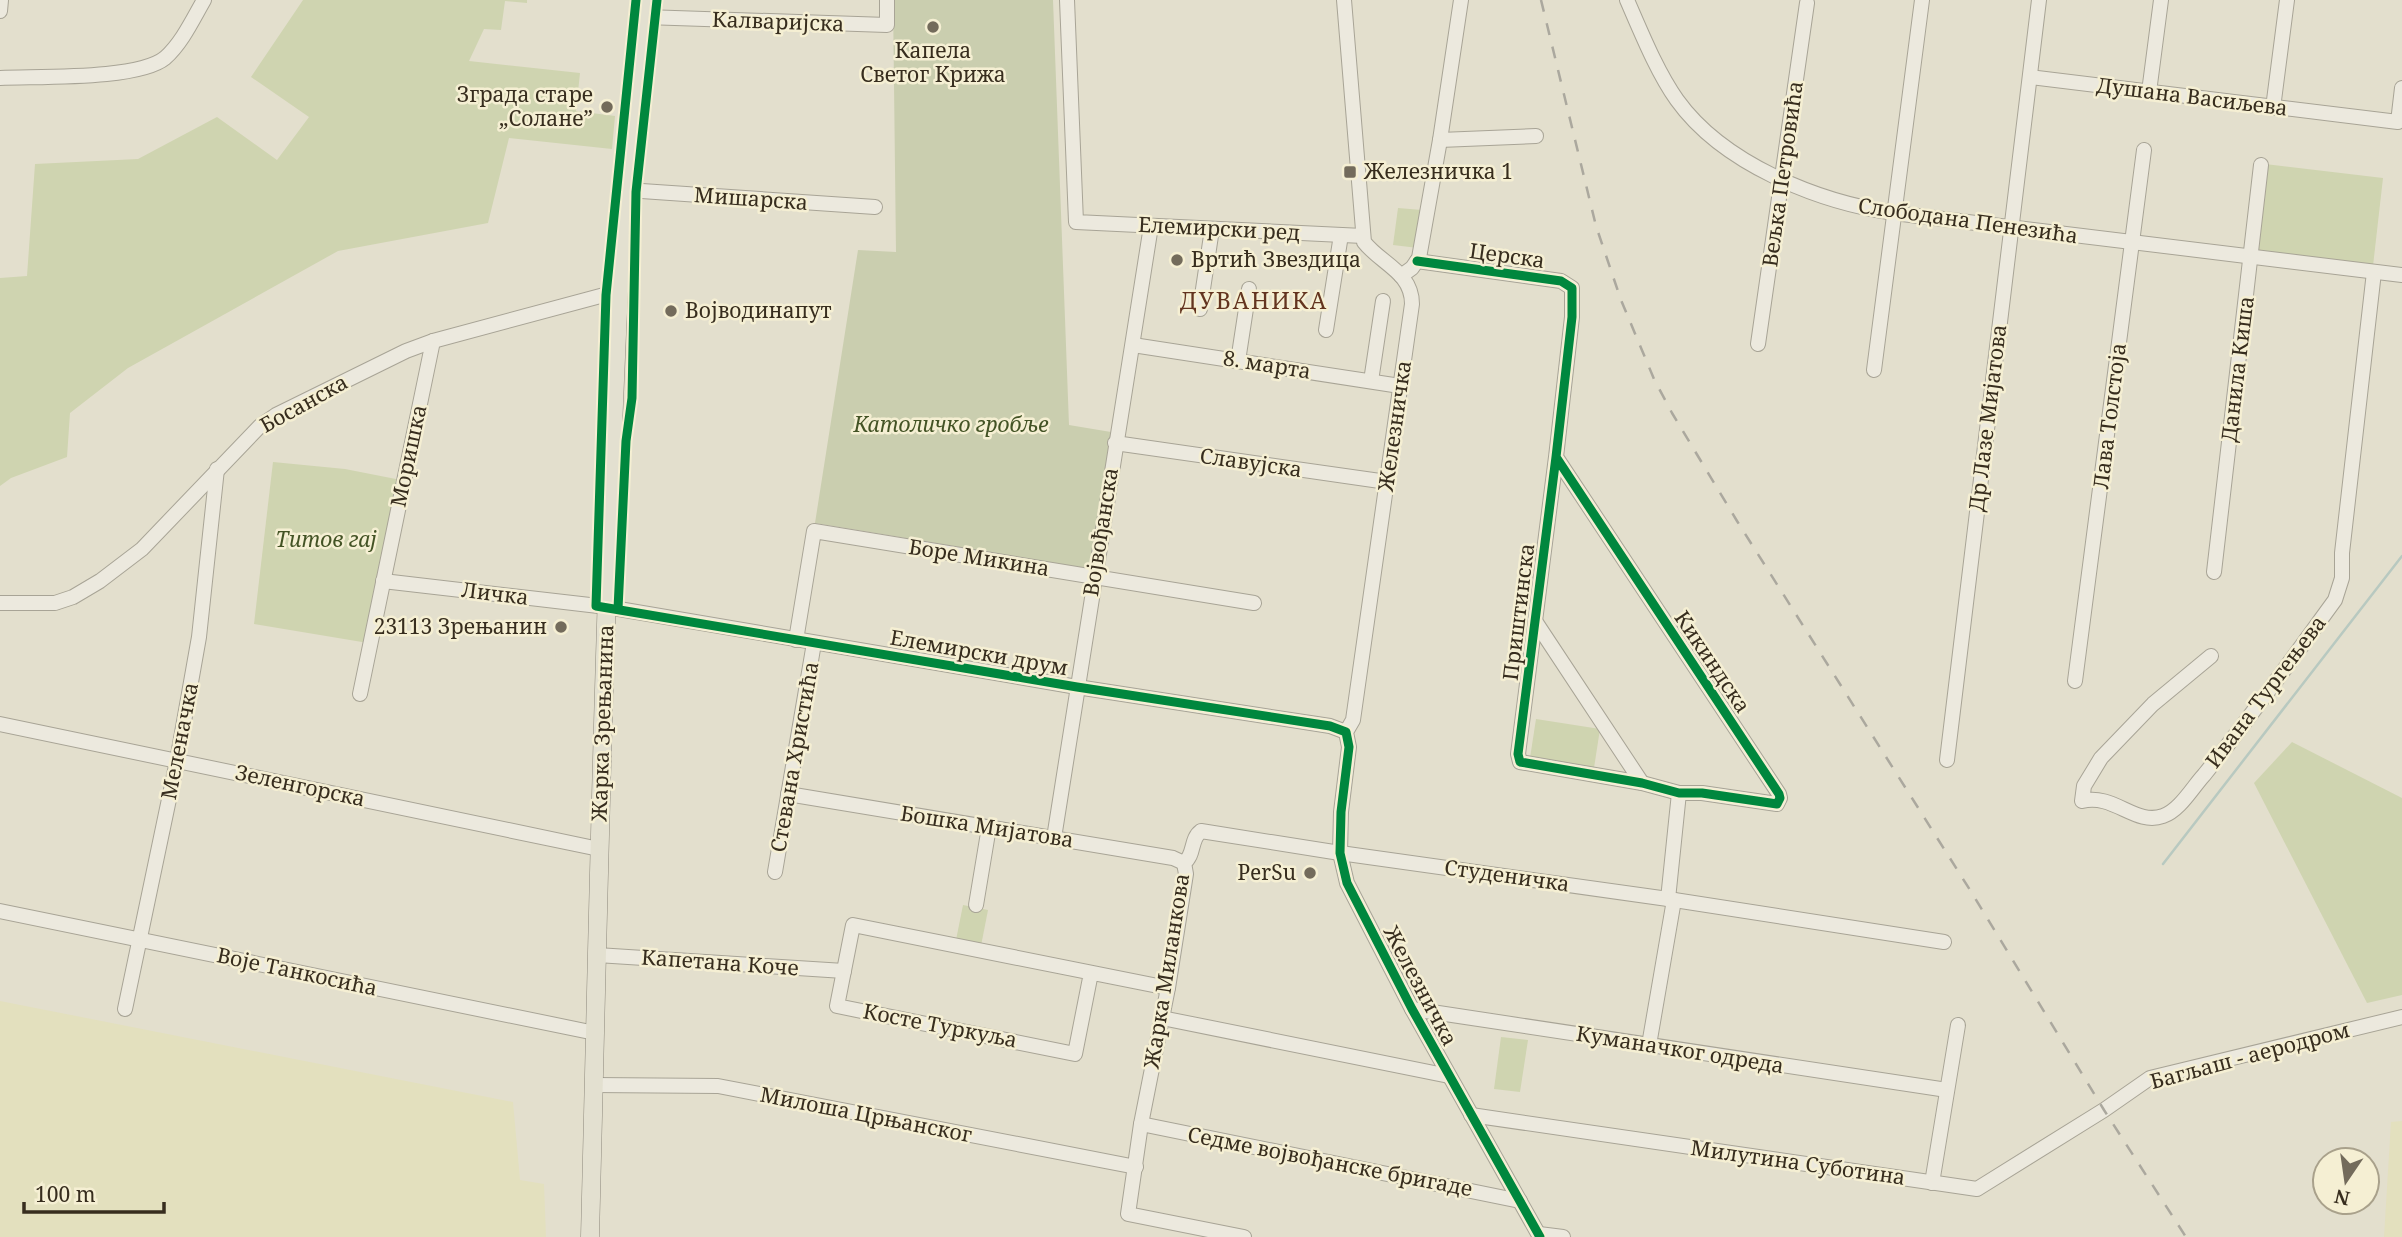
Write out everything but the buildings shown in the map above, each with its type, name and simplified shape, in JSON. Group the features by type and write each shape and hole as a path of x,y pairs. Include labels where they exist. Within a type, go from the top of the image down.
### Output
{"main road":[{"name":"Жарка Зрењанина","path":"590,1237 599,849 618,291 646,9"}],"street":[{"path":"0,11 1,0"},
{"path":"0,78 110,73 148,67 164,58 175,47 204,0"},
{"name":"Калваријска","path":"646,9 887,25 887,0"},
{"name":"Елемирски ред","path":"1068,0 1076,222 1363,236"},
{"path":"1344,0 1363,236 1371,251 1401,276 1417,261 1440,140 1461,0"},
{"name":"Слободана Пенезића","path":"1627,0 1671,90 1684,109 1706,132 1782,179 1842,203 1894,213 2402,275"},
{"path":"1874,370 1922,0"},
{"path":"2030,77 2039,0"},
{"path":"2149,92 2161,0"},
{"path":"2273,108 2287,0"},
{"name":"Вељка Петровића","path":"1758,344 1807,3"},
{"name":"Душана Васиљева","path":"2030,77 2398,122 2402,88"},
{"name":"Др Лазе Мијатова","path":"1947,760 2030,77"},
{"path":"1440,140 1536,135"},
{"name":"Лава Толстоја","path":"2075,681 2144,150"},
{"name":"Данила Киша","path":"2214,572 2261,166"},
{"name":"Мишарска","path":"627,190 875,207"},
{"name":"Војвођанска","path":"1054,838 1151,226"},
{"path":"1200,309 1212,229"},
{"path":"1326,330 1341,235"},
{"name":"Церска","path":"1417,261 1561,281 1572,288 1573,305"},
{"name":"Ивана Тургењева","path":"2211,656 2153,704 2101,758 2084,786 2082,801 2102,799 2152,818 2170,813 2235,736 2335,600 2342,579 2342,552 2374,272"},
{"name":"Железничка","path":"1401,276 1410,289 1412,304 1353,720 1346,733 1349,747 1341,812 1340,853 1355,902 1539,1236"},
{"path":"1238,361 1249,289"},
{"name":"Босанска","path":"0,603 55,603 84,591 142,549 260,426 276,415 406,351 433,341 618,291"},
{"path":"1371,381 1383,300"},
{"name":"Приштинска","path":"1573,305 1518,754 1520,762 1643,783 1679,793"},
{"name":"Моришка","path":"360,694 433,341"},
{"name":"8. марта","path":"1133,345 1400,386"},
{"name":"Славујска","path":"1115,443 1387,482"},
{"name":"Кикиндска","path":"1556,457 1780,798 1775,805 1727,796 1679,793"},
{"name":"Меленачка","path":"125,1009 200,637 217,469"},
{"name":"Боре Микина","path":"796,640 814,531 1254,603"},
{"name":"Личка","path":"383,581 607,607"},
{"name":"Елемирски друм","path":"607,607 1077,687 1329,726 1346,733"},
{"name":"Приштинска","path":"1535,621 1643,783"},
{"name":"Стевана Христића","path":"775,872 814,643"},
{"name":"Зеленгорска","path":"0,724 599,849"},
{"path":"1649,1045 1671,899 1679,793"},
{"name":"Бошка Мијатова","path":"788,794 1173,858 1184,863"},
{"path":"976,905 989,827"},
{"name":"Жарка Миланкова","path":"1244,1237 1128,1214 1141,1124 1168,988 1186,874 1184,863 1190,858 1196,835 1201,831 1340,853"},
{"name":"Студеничка","path":"1340,853 1671,899 1944,942"},
{"name":"Воје Танкосића","path":"0,911 595,1033"},
{"name":"Косте Туркуља","path":"1091,973 1075,1054 837,1006 853,925 1168,988"},
{"name":"Капетана Коче","path":"597,955 844,971"},
{"name":"Куманачког одреда","path":"1412,1009 1947,1090"},
{"name":"Багљаш - аеродром","path":"2104,1110 2150,1078 2402,1017"},
{"path":"1162,1018 1450,1076"},
{"path":"1932,1183 1958,1025"},
{"name":"Милоша Црњанског","path":"594,1086 718,1086 1136,1167"},
{"name":"Милутина Суботина","path":"1471,1115 1977,1189 1986,1186 2104,1110"},
{"name":"Седме војвођанске бригаде","path":"1141,1124 1520,1200"},
{"path":"1539,1236 1563,1237"}],"shaded area":[{"path":"0,1001 513,1102 520,1180 544,1184 546,1237 0,1237"},
{"path":"2402,1121 2402,1237 2384,1237 2391,1122"}],"green space":[{"path":"303,0 527,0 527,3 505,1 501,30 484,29 469,61 580,73 576,111 615,116 612,149 509,138 488,223 338,251 128,368 70,413 67,457 11,478 0,486 0,278 27,276 35,164 138,159 217,117 277,160 309,117 251,77"},
{"name":"Католичко гробље","path":"893,0 1053,0 1069,425 1111,432 1091,569 815,523 858,250 896,252"},
{"path":"2265,164 2383,178 2373,266 2255,253"},
{"path":"1398,208 1422,210 1418,248 1393,245"},
{"name":"Титов гај","path":"273,462 345,469 401,480 368,643 254,624"},
{"path":"1536,719 1600,729 1594,768 1530,758"},
{"path":"2292,742 2402,798 2402,995 2367,1003 2254,783"},
{"path":"963,905 988,910 980,951 955,945"},
{"path":"1501,1037 1528,1040 1520,1092 1494,1089"}],"waterway":[{"path":"2163,864 2402,556"}],"railway":[{"path":"1541,0 1596,226 1621,300 1654,379 1737,521 2186,1237"}],"cycle path":[{"path":"636,0 606,295 596,606 1077,687 1330,726 1346,732 1349,747 1341,812 1340,853 1347,883 1412,1009 1540,1237"},
{"path":"618,609 626,441 632,398 636,192 657,0"},
{"path":"1417,261 1561,281 1572,288 1572,317 1518,754 1520,762 1642,783 1679,793 1702,793 1777,804 1779,794 1556,457"}],"place":[{"name":"Капела Светог Крижа","path":"933,27"},
{"name":"Зграда старе „Солане”","path":"607,107"},
{"name":"Железничка 1","path":"1350,172"},
{"name":"Вртић Звездица","path":"1177,260"},
{"name":"Војводинапут","path":"671,311"},
{"name":"23113 Зрењанин","path":"561,627"},
{"name":"PerSu","path":"1310,873"}],"district":[{"name":"ДУВАНИКА","path":"1254,301"}]}
